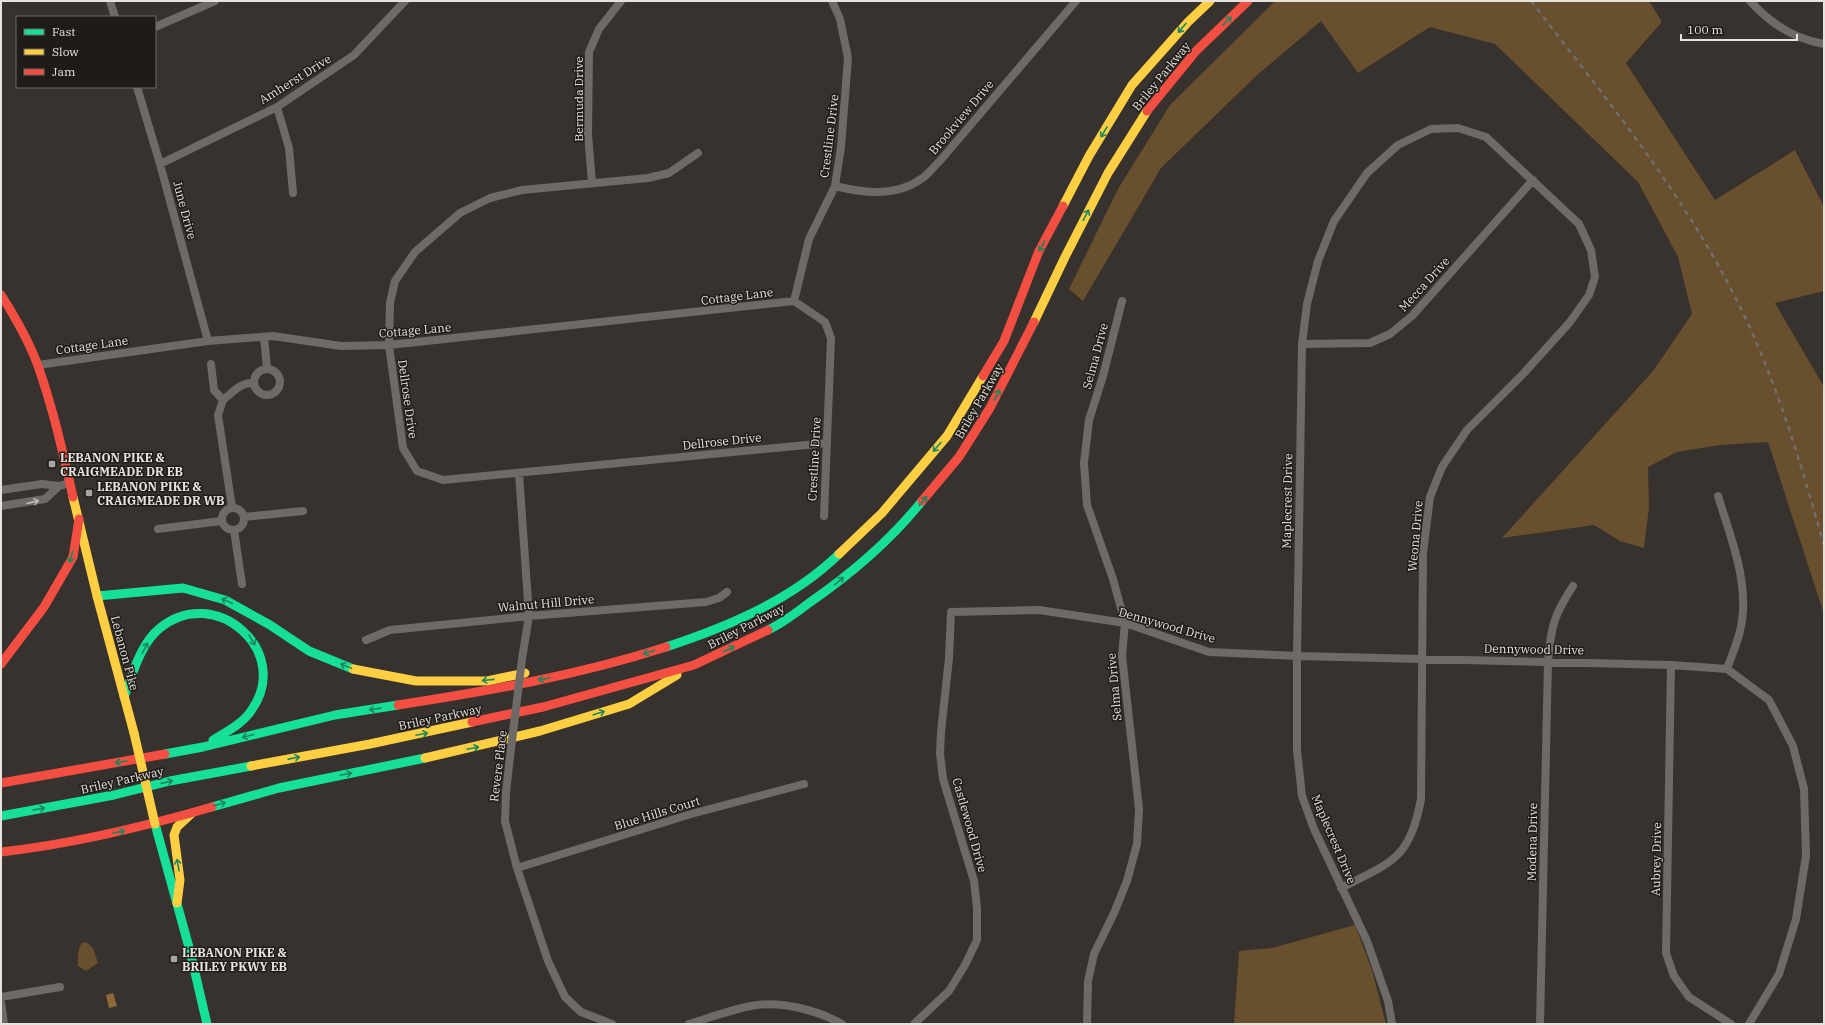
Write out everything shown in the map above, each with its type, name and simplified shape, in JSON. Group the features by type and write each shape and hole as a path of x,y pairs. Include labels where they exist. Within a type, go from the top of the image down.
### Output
{"main road":[{"name":"Briley Parkway","path":"1,783 203,747 335,715 485,692 596,667 632,658 711,632 780,598 829,564 882,513 947,436 1004,341 1039,250 1090,156 1132,85 1188,22 1210,1"},
{"name":"Briley Parkway","path":"1,816 114,795 170,781 470,724 543,707 694,665 780,624 827,591 878,549 916,509 959,457 990,408 1020,353 1064,257 1108,173 1152,103 1196,51 1248,1"},
{"name":"Lebanon Pike","path":"1,294 17,320 38,364 70,483 97,596 134,733 155,824 207,1024"},
{"path":"1,664 44,607 73,557 79,519"},
{"path":"97,596 183,588 225,600 270,625 309,651 359,671 416,681 487,681 540,671 596,667"},
{"path":"124,697 135,667 150,639 161,627 174,619 189,614 203,614 219,617 234,624 249,635 257,648 264,677 262,689 252,710 229,730 203,747"},
{"path":"1,852 59,844 155,824 279,788 480,746 629,704 694,665"},
{"path":"176,903 180,880 174,835 177,827 194,812"}],"street":[{"path":"110,1 115,16"},
{"path":"156,27 215,1"},
{"name":"Amherst Drive","path":"160,164 277,107 354,55 405,1"},
{"name":"Bermuda Drive","path":"592,183 588,134 589,52 598,29 621,1"},
{"name":"Crestline Drive","path":"824,516 831,338 825,322 794,301 809,239 835,186 845,109 848,58 840,19 832,1"},
{"name":"Brookview Drive","path":"835,186 854,191 878,192 900,189 921,179 939,162 1076,1"},
{"path":"1750,1 1760,12 1783,30 1798,38 1824,44"},
{"name":"June Drive","path":"137,88 160,164 208,341"},
{"path":"277,107 289,148 292,193"},
{"name":"Maplecrest Drive","path":"1392,1024 1388,1001 1367,941 1314,829 1302,796 1297,750 1297,656 1302,344 1307,304 1318,261 1334,221 1367,173 1398,145 1431,129 1458,128 1486,137 1533,180"},
{"name":"Dellrose Drive","path":"698,153 669,172 648,178 522,190 490,198 460,213 415,252 395,282 390,304 389,345 402,448 417,471 442,480 827,443"},
{"name":"Mecca Drive","path":"1302,344 1370,343 1390,334 1412,316 1533,180"},
{"name":"Weona Drive","path":"1341,888 1392,861 1406,846 1417,821 1421,799 1423,553 1430,497 1442,467 1467,430 1524,373 1570,322 1590,295 1594,277 1591,250 1580,224 1533,180"},
{"name":"Cottage Lane","path":"38,364 208,341 273,336 341,346 389,345 794,301"},
{"name":"Selma Drive","path":"1087,1024 1088,981 1094,954 1114,913 1127,881 1137,844 1139,809 1122,656 1125,623 1114,579 1087,505 1084,463 1089,420 1103,376 1122,301"},
{"path":"264,337 267,368"},
{"path":"211,364 214,390 224,400"},
{"path":"267,368 278,374 280,383 276,391 269,395 260,393 254,387 254,383 254,378 258,371 267,368"},
{"path":"232,507 218,415 224,400 242,384 247,382 254,383"},
{"name":"Revere Place","path":"519,473 529,616 510,757 506,792 505,820 517,868 548,961 565,997 582,1012 612,1024"},
{"path":"1,490 42,484 59,486 70,483"},
{"path":"1,506 45,499 59,486"},
{"path":"1718,496 1739,566 1743,600 1740,630 1727,669 1769,700 1793,746 1804,789 1806,856 1796,919 1779,974 1749,1024"},
{"path":"221,520 226,528 234,530 242,526 244,517 240,510 232,507"},
{"path":"221,520 224,512 232,507"},
{"path":"244,517 303,511"},
{"path":"158,529 221,520"},
{"path":"234,530 242,584"},
{"name":"Modena Drive","path":"1540,1024 1548,661 1550,631 1560,607 1573,586"},
{"name":"Walnut Hill Drive","path":"366,640 390,630 529,616 706,602 719,598 727,592"},
{"name":"Dennywood Drive","path":"951,612 1039,610 1125,623 1210,652 1423,660 1671,664 1727,669"},
{"name":"Castlewood Drive","path":"914,1024 949,991 965,965 977,940 977,908 974,881 943,779 940,753 949,658 951,612"},
{"name":"Aubrey Drive","path":"1671,664 1666,953 1674,976 1689,996 1731,1024"},
{"name":"Blue Hills Court","path":"517,868 691,814 804,784"},
{"path":"1,997 60,987"},
{"path":"1,1002 4,1024"},
{"path":"689,1024 752,1005 759,1005 791,1006 826,1016 842,1024"}],"shaded area":[{"path":"1275,1 1649,1 1662,22 1626,63 1715,200 1795,150 1824,207 1824,291 1775,303 1824,387 1824,614 1768,442 1720,445 1677,452 1648,467 1649,508 1644,548 1620,541 1594,525 1502,538 1653,371 1692,314 1678,257 1638,182 1495,44 1430,27 1358,73 1321,21 1255,77 1161,168 1083,301 1069,289 1118,189 1170,105"},
{"path":"1355,925 1372,970 1386,1024 1234,1024 1239,951 1272,948"},
{"path":"86,942 93,948 98,963 86,971 78,966 78,960 80,945"},
{"path":"113,993 117,1006 109,1008 106,995"}],"railway":[{"path":"1531,1 1646,152 1673,191 1722,273 1757,343 1779,400 1824,546"}],"traffic: fast":[{"path":"768,630 794,614 855,569 897,530 922,501"},
{"path":"666,647 735,621 758,610 801,585 839,554"},
{"path":"97,596 183,588 225,600 270,625 309,651 353,669"},
{"path":"124,697 142,651 147,642 160,628 181,616 203,614 224,619 242,630 255,647 263,666 262,688 247,716 234,727 213,740"},
{"path":"165,754 203,747 335,715 398,705"},
{"path":"212,807 279,788 425,758"},
{"path":"1,816 114,795 170,781 251,766"},
{"path":"155,824 190,951 207,1024"}],"traffic: slow":[{"path":"1063,206 1089,156 1132,85 1188,22 1210,1"},
{"path":"1034,322 1108,173 1147,111"},
{"path":"839,554 882,513 947,436 983,376"},
{"path":"73,497 97,596 134,733"},
{"path":"353,669 416,681 487,681 525,673"},
{"path":"425,758 540,731 629,704 677,675"},
{"path":"251,766 370,744 472,722"},
{"path":"134,733 155,824"},
{"path":"177,903 180,880 174,835 177,827 191,814"}],"traffic: jam":[{"path":"1147,111 1196,51 1248,1"},
{"path":"983,376 1004,341 1039,251 1063,206"},
{"path":"1,295 21,329 38,366 53,414 73,497"},
{"path":"922,501 959,457 990,408 1034,322"},
{"path":"1,664 44,607 73,557 79,519"},
{"path":"472,722 543,707 694,665 768,630"},
{"path":"398,705 466,694 567,674 666,647"},
{"path":"1,783 165,754"},
{"path":"1,852 81,840 212,807"}],"place":[{"name":"LEBANON PIKE & CRAIGMEADE DR EB","path":"52,464"},
{"name":"LEBANON PIKE & CRAIGMEADE DR WB","path":"89,493"},
{"name":"LEBANON PIKE & BRILEY PKWY EB","path":"174,959"}]}
